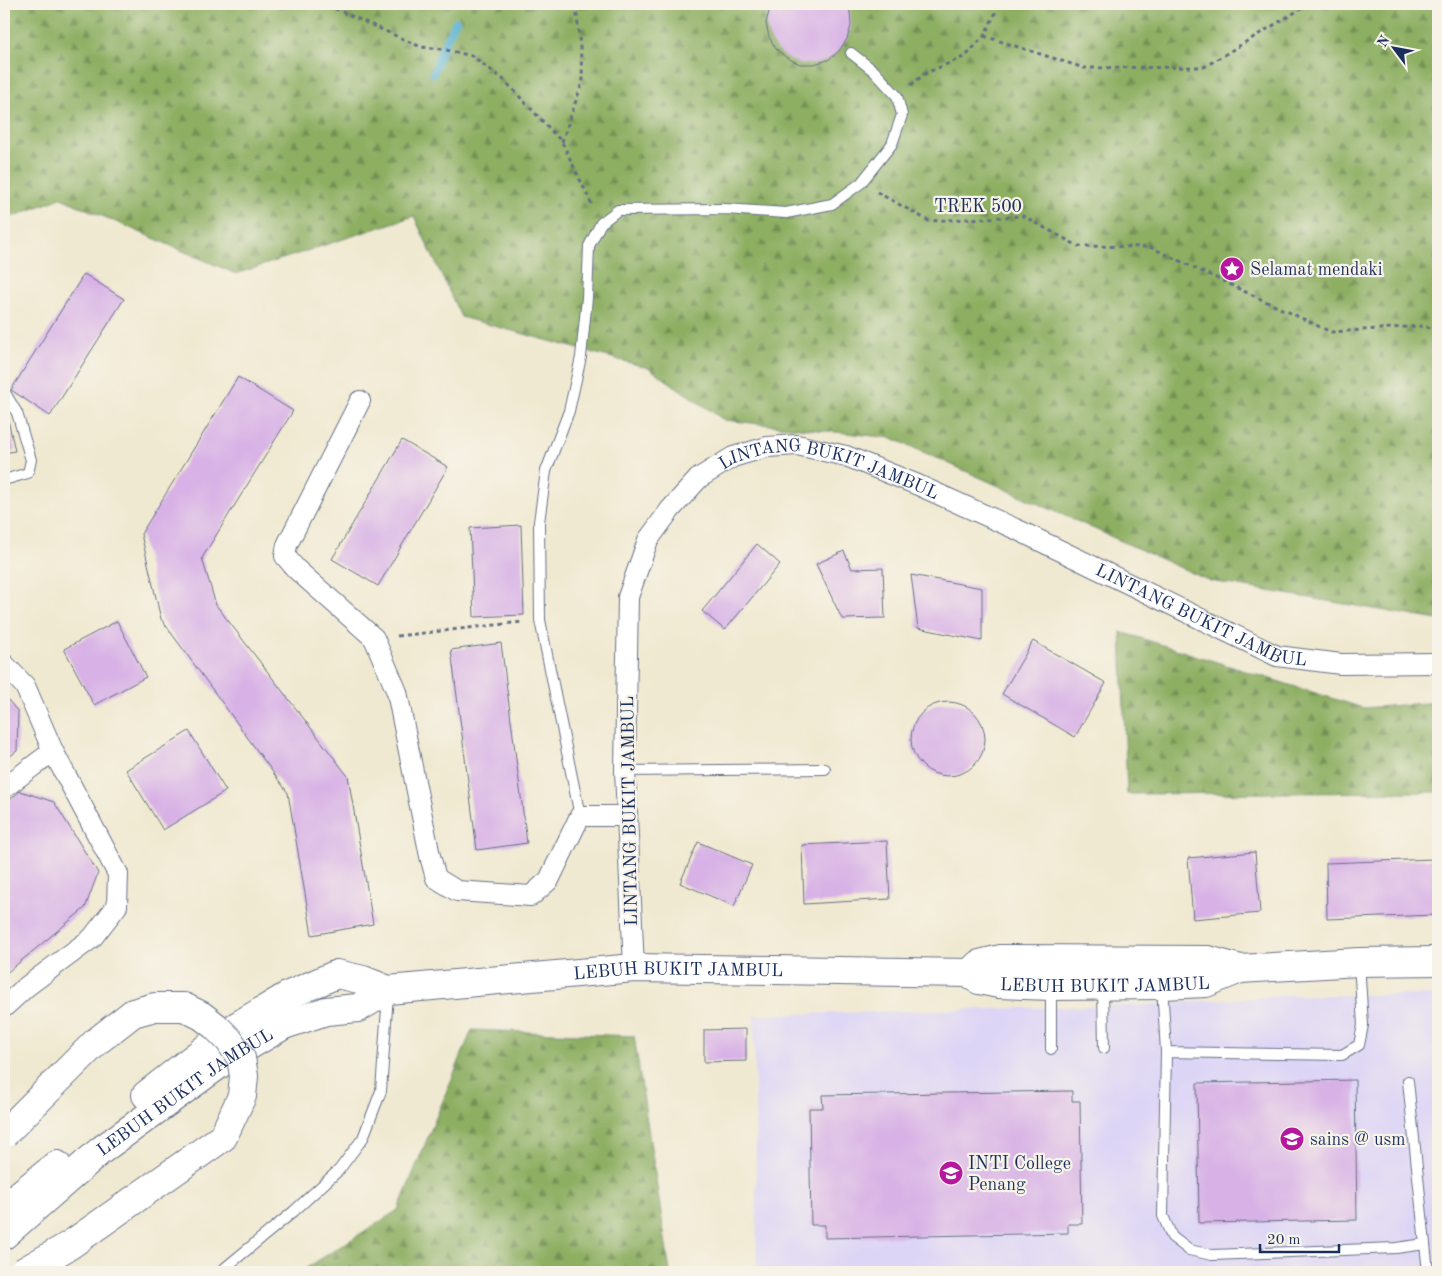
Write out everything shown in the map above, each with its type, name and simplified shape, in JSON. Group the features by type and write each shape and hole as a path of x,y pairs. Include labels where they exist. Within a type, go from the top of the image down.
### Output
{"main road":[{"name":"LEBUH BUKIT JAMBUL","path":"970,973 979,964 1000,959 1208,960 1240,969"},
{"name":"LEBUH BUKIT JAMBUL","path":"970,973 979,980 999,984 1051,986 1162,985 1206,983 1240,969 1359,962 1438,960"},
{"name":"LEBUH BUKIT JAMBUL","path":"4,1235 100,1151 228,1058 284,1025 326,1011 358,1008 388,990 634,968 970,973"},
{"name":"LEBUH BUKIT JAMBUL","path":"4,1207 227,1032 289,995 337,974 363,980 388,990"},
{"path":"4,1134 96,1042 133,1013 155,1007 184,1007 202,1016 215,1026 229,1040 241,1058 244,1076 242,1096 223,1137 70,1245 23,1272"}],"street":[{"path":"360,401 287,545 285,556 296,569 374,638 397,692 436,878 457,891 531,896 549,880 580,816 627,816"},
{"name":"LINTANG BUKIT JAMBUL","path":"634,968 625,772 628,597 648,540 670,510 699,478 733,457 766,447 797,445 846,456 918,485 1020,531 1276,656 1341,664 1438,663"},
{"path":"4,664 25,686 53,751 118,874 116,906 92,938 26,987 4,1007"},
{"path":"4,788 53,751"}],"lane":[{"path":"580,816 540,620 539,522 546,471 569,411 581,357 587,298 589,246 600,223 618,210 726,209 786,213 832,204 861,183 892,144 902,115 897,96 874,71 851,53"},
{"path":"4,391 17,413 32,460 28,473 4,480"},
{"path":"625,772 825,769"},
{"path":"1166,1052 1342,1055 1359,1045 1363,1025 1359,962"},
{"path":"1104,985 1104,1048"},
{"path":"1162,985 1166,1052 1163,1216 1172,1237 1189,1250 1212,1255 1396,1248 1425,1244"},
{"path":"1051,986 1051,1049"},
{"path":"220,1272 293,1212 339,1170 363,1138 381,1090 388,990"},
{"path":"1408,1081 1428,1272"}],"path":[{"path":"311,4 336,9 421,47 442,49 472,56 504,80 562,142 600,223"},
{"path":"562,142 583,80 576,4"},
{"path":"897,96 926,73 966,56 984,36 995,14 994,4"},
{"path":"984,36 1084,68 1204,67 1304,7 1306,4"},
{"name":"TREK 500","path":"861,183 929,221 1024,216 1078,246 1150,247 1331,332 1423,326 1438,330"},
{"path":"374,638 540,620"}],"shaded area":[{"path":"1293,995 1438,995 1438,1272 757,1272 754,1015 1143,1005"}],"green space":[{"path":"4,4 1438,4 1438,620 1210,581 892,438 724,420 649,368 461,317 414,216 236,274 61,198 4,220"},
{"path":"1121,632 1363,708 1438,702 1438,792 1127,794"},
{"path":"472,1030 634,1036 670,1272 300,1272 398,1210"}],"building":[{"path":"771,4 847,4 850,12 851,26 847,39 839,51 828,60 814,64 800,64 787,58 776,49 769,37 766,23"},
{"path":"84,274 124,299 50,416 11,390"},
{"path":"238,377 293,411 202,558 216,605 348,776 373,924 312,935 288,793 161,619 141,534"},
{"path":"4,401 15,451 4,453"},
{"path":"402,440 448,467 378,586 332,559"},
{"path":"521,525 524,615 474,617 470,528"},
{"path":"757,544 780,564 725,630 702,611"},
{"path":"844,551 852,569 883,568 885,618 842,619 816,564"},
{"path":"911,575 982,588 982,641 918,628"},
{"path":"117,621 146,677 94,705 64,649"},
{"path":"1033,641 1106,683 1075,737 1002,694"},
{"path":"501,643 527,843 477,850 451,650"},
{"path":"4,695 18,712 17,751 4,761"},
{"path":"948,702 969,708 979,718 985,739 979,760 969,770 948,776 927,770 917,760 911,739 917,718 927,708"},
{"path":"189,731 226,791 163,830 126,770"},
{"path":"20,791 54,802 98,873 85,908 4,975 4,805"},
{"path":"887,841 890,899 804,904 802,845"},
{"path":"698,842 752,865 734,906 680,883"},
{"path":"1255,852 1260,913 1193,919 1188,858"},
{"path":"1434,859 1435,915 1327,919 1326,863"},
{"path":"746,1029 746,1061 704,1062 704,1030"},
{"path":"1355,1080 1357,1220 1199,1223 1197,1083"},
{"path":"1072,1091 1072,1101 1080,1101 1082,1224 1068,1224 1068,1233 825,1238 825,1225 811,1225 809,1108 823,1108 822,1095"}],"waterway":[{"path":"433,74 442,49 456,21"}],"place":[{"name":"Selamat mendaki","path":"1232,269"},
{"name":"sains @ usm","path":"1292,1139"},
{"name":"INTI College Penang","path":"951,1173"}]}
